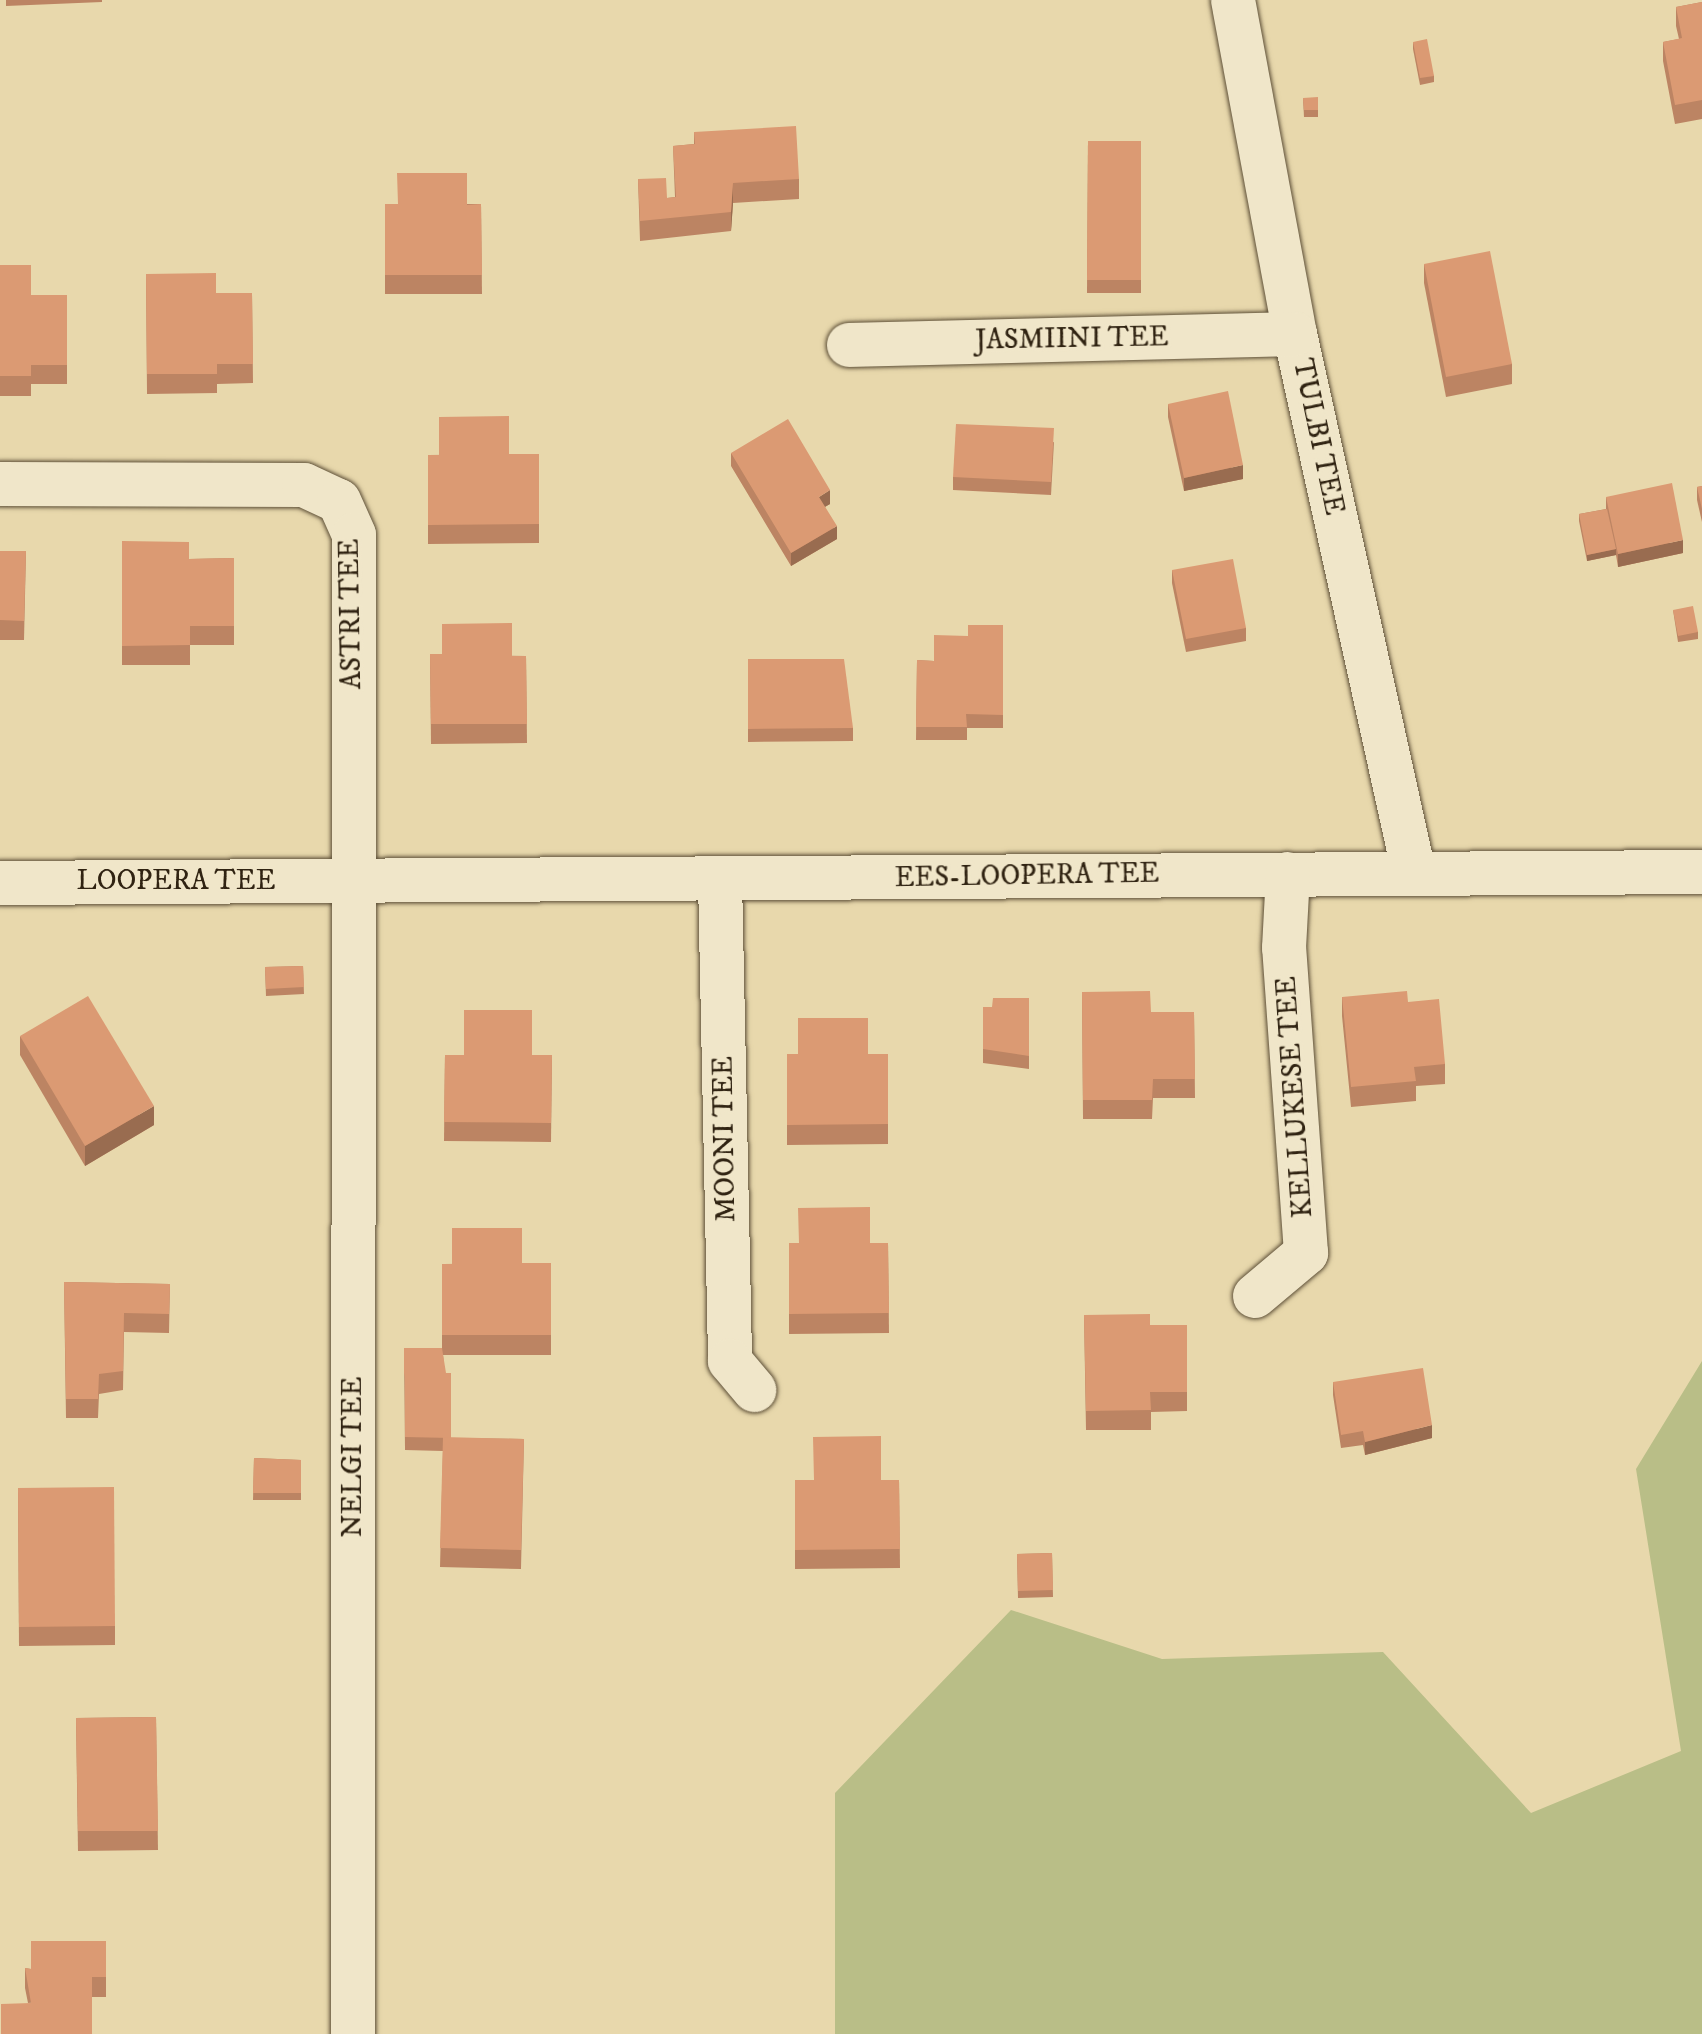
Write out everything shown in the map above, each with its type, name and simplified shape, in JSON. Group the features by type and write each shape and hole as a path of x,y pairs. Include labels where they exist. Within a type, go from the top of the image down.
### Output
{"street":[{"name":"TULBI TEE","path":"1233,0 1295,334 1414,873"},
{"name":"JASMIINI TEE","path":"849,345 1295,334"},
{"name":"ASTRI TEE","path":"0,484 304,485 339,501 354,535 353,880"},
{"name":"EES-LOOPERA TEE","path":"353,880 1702,872"},
{"name":"KELLUKESE TEE","path":"1255,1296 1306,1253 1284,948 1288,874"},
{"name":"MOONI TEE","path":"720,879 730,1361 754,1390"},
{"name":"LOOPERA TEE","path":"0,883 353,880"},
{"name":"NELGI TEE","path":"353,880 353,2034"}],"green space":[{"path":"1702,1361 1702,2034 835,2034 835,1793 1011,1610 1162,1659 1383,1652 1531,1813 1681,1751 1636,1469"}],"building":[{"path":"1702,2 1702,100 1675,105 1663,42 1682,38 1676,7"},
{"path":"1427,39 1434,76 1420,78 1413,42"},
{"path":"1318,97 1318,110 1304,110 1303,98"},
{"path":"796,126 799,179 733,183 731,212 640,221 638,179 666,178 667,198 676,197 673,146 695,144 694,132"},
{"path":"1088,141 1141,141 1141,280 1087,280"},
{"path":"397,173 467,173 467,205 481,204 482,275 385,275 385,204 398,204"},
{"path":"1490,251 1512,364 1446,377 1424,264"},
{"path":"0,265 31,265 31,295 67,295 67,365 31,365 31,376 0,376"},
{"path":"216,273 216,293 252,293 253,364 217,364 217,374 147,374 146,274"},
{"path":"1228,391 1243,465 1184,478 1168,404"},
{"path":"509,416 509,454 539,454 539,524 428,525 428,455 439,455 439,417"},
{"path":"788,419 830,490 819,497 837,526 791,553 731,453"},
{"path":"956,424 1054,428 1051,482 953,477"},
{"path":"1672,483 1683,540 1618,554 1606,497"},
{"path":"1702,486 1702,509 1697,487"},
{"path":"1607,509 1616,549 1587,555 1579,514"},
{"path":"122,541 189,542 189,559 234,558 234,626 190,626 190,645 122,646"},
{"path":"0,551 26,551 24,621 0,620"},
{"path":"1233,559 1246,628 1186,639 1172,570"},
{"path":"1693,606 1698,632 1678,636 1673,610"},
{"path":"512,623 512,656 526,656 527,724 431,724 430,654 442,654 442,624"},
{"path":"968,625 1003,625 1003,715 966,714 967,727 916,727 917,660 934,661 934,635 968,636"},
{"path":"748,659 844,659 853,728 748,729"},
{"path":"303,966 304,987 266,989 265,967"},
{"path":"1150,991 1151,1012 1194,1012 1195,1079 1153,1079 1152,1100 1083,1100 1082,992"},
{"path":"1407,991 1408,1002 1439,999 1445,1064 1414,1067 1416,1081 1351,1087 1342,997"},
{"path":"88,996 154,1106 85,1146 20,1036"},
{"path":"993,998 1029,998 1029,1056 983,1049 983,1007 992,1007"},
{"path":"464,1010 532,1010 532,1055 552,1055 551,1123 444,1122 445,1055 464,1055"},
{"path":"798,1018 868,1018 868,1054 888,1054 888,1124 787,1125 787,1054 798,1054"},
{"path":"870,1207 870,1243 888,1243 889,1313 789,1314 789,1243 799,1243 798,1208"},
{"path":"452,1228 522,1228 522,1263 551,1263 551,1335 442,1335 442,1264 452,1264"},
{"path":"64,1282 170,1284 169,1314 124,1313 123,1371 99,1374 98,1399 66,1399"},
{"path":"1150,1314 1150,1325 1187,1325 1187,1392 1150,1392 1151,1410 1086,1411 1084,1315"},
{"path":"404,1348 442,1348 446,1373 405,1373 404,1377"},
{"path":"1423,1368 1432,1425 1365,1442 1363,1431 1341,1435 1333,1382"},
{"path":"405,1373 451,1373 451,1438 405,1437"},
{"path":"881,1436 881,1480 899,1480 900,1549 795,1550 795,1480 814,1480 813,1437"},
{"path":"443,1437 524,1439 521,1550 440,1548"},
{"path":"254,1458 301,1460 301,1493 253,1493"},
{"path":"114,1487 115,1626 19,1627 18,1488"},
{"path":"1052,1553 1053,1590 1018,1591 1017,1554"},
{"path":"156,1717 158,1831 78,1831 76,1718"},
{"path":"31,1941 106,1941 106,1977 92,1977 92,2034 1,2034 1,2004 31,2003 25,1968 31,1969"}]}
